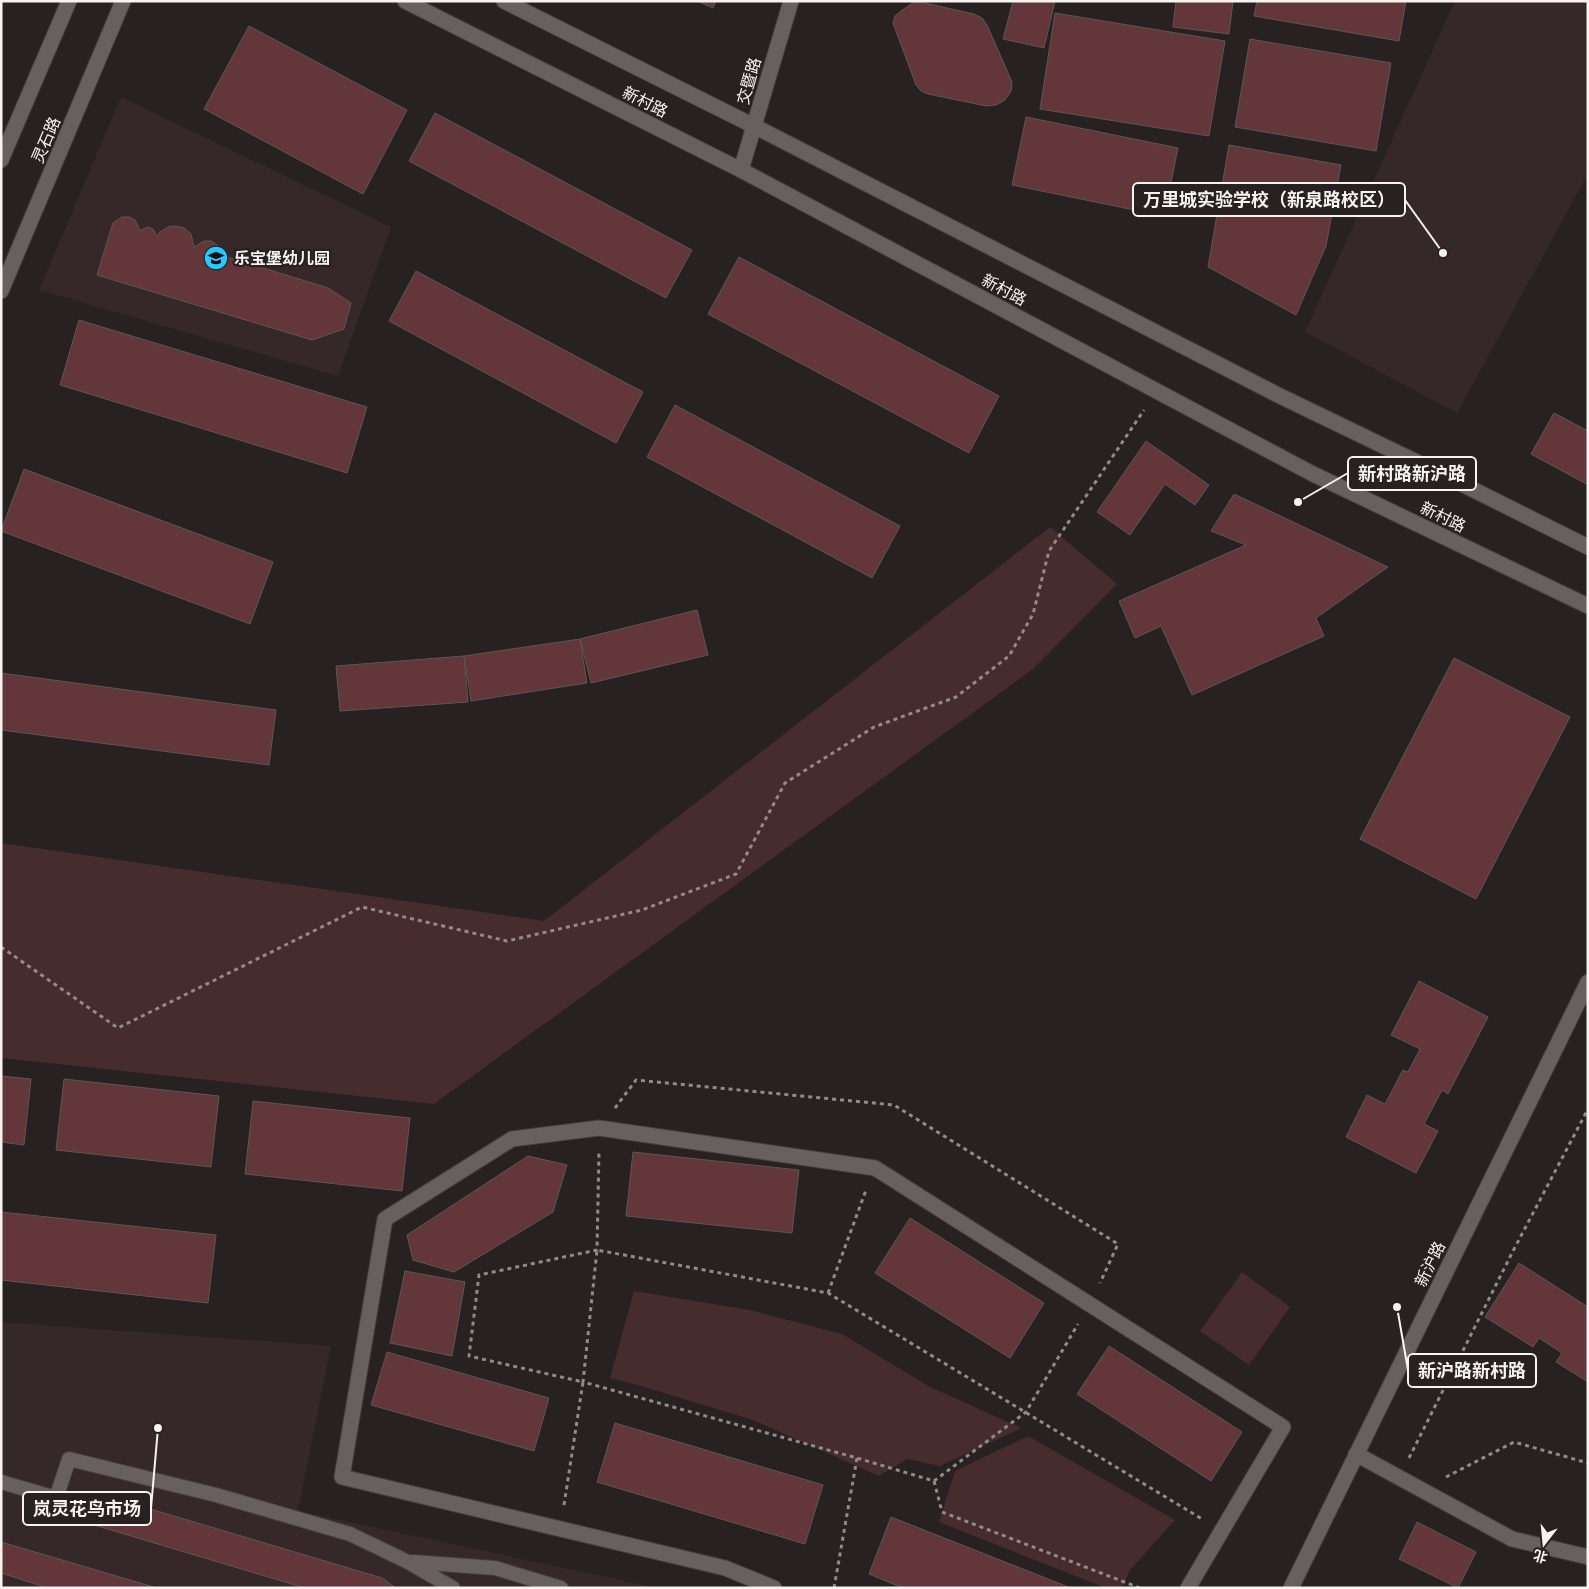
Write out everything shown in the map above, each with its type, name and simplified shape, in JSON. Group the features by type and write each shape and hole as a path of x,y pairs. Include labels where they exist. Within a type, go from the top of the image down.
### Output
{"main road":[{"name":"灵石路","path":"1,160 69,1"},
{"name":"灵石路","path":"1,292 124,1"},
{"name":"新村路","path":"405,1 741,170 1311,473 1588,606"},
{"name":"新村路","path":"504,1 754,126 1278,394 1588,547"},
{"name":"交暨路","path":"741,170 791,1"},
{"name":"新沪路","path":"1291,1588 1588,982"},
{"path":"774,1588 725,1568 342,1477 385,1219 512,1139 599,1128 875,1168 1283,1428 1188,1588"},
{"path":"1356,1454 1512,1539 1588,1556"}],"lane":[{"path":"1,1482 56,1498 69,1459 197,1490 350,1534 408,1562 453,1588"},
{"path":"408,1562 495,1568 561,1588"}],"path":[{"path":"1,947 118,1028 362,907 507,940 642,910 736,874 785,783 874,727 956,697 1009,656 1033,614 1049,551 1156,391"},
{"path":"1400,1477 1513,1251 1588,1109"},
{"path":"560,1529 583,1382 597,1250 599,1128"},
{"path":"828,1293 875,1168"},
{"path":"934,1481 583,1382 469,1356 479,1275 597,1250 828,1293 1222,1531"},
{"path":"934,1481 1026,1412 1090,1304"},
{"path":"1421,1489 1514,1442 1588,1463"},
{"path":"834,1588 857,1458"},
{"path":"934,1481 942,1512 1140,1588"}],"shaded area":[{"path":"1455,1 1588,1 1588,174 1457,413 1305,332"},
{"name":"乐宝堡幼儿园","path":"121,97 391,227 338,376 39,290"},
{"path":"1050,527 1117,584 1033,669 434,1104 1,1058 1,843 544,921"},
{"path":"1242,1272 1290,1307 1249,1365 1200,1331"},
{"path":"634,1291 750,1310 842,1334 930,1387 1021,1428 940,1466 907,1459 879,1476 753,1420 610,1378"},
{"path":"1,1322 331,1346 298,1511 658,1588 1,1588"},
{"path":"1028,1436 1175,1520 1130,1570 1122,1588 1106,1588 939,1522 955,1471"}],"building":[{"path":"697,1 716,1 713,8"},
{"path":"916,1 974,14 982,18 987,25 1012,82 1011,91 1005,100 996,105 986,106 921,91 916,85 893,23 895,16"},
{"path":"1013,1 1055,1 1044,48 1003,39"},
{"path":"1176,1 1233,1 1229,34 1173,27"},
{"path":"1257,1 1406,1 1399,41 1254,16"},
{"path":"1055,13 1225,41 1209,136 1040,109"},
{"path":"249,26 407,110 363,194 204,109"},
{"path":"1250,39 1391,63 1376,151 1235,127"},
{"path":"435,113 692,250 666,298 409,161"},
{"path":"1026,117 1178,148 1164,216 1012,185"},
{"path":"1229,145 1341,165 1326,246 1296,315 1208,267"},
{"path":"122,217 129,217 135,220 140,231 147,227 153,229 157,236 168,227 184,228 191,234 194,247 204,241 211,241 217,245 221,255 328,288 351,303 344,329 312,340 97,275 113,223"},
{"path":"739,257 999,396 969,453 708,314"},
{"path":"416,271 643,392 616,443 389,321"},
{"path":"79,320 367,407 347,473 60,385"},
{"path":"675,405 900,526 872,578 647,457"},
{"path":"1554,413 1588,431 1588,485 1531,454"},
{"path":"1146,441 1209,485 1195,505 1165,484 1130,535 1097,512"},
{"path":"24,469 273,562 250,624 1,531"},
{"path":"1234,494 1388,567 1316,618 1324,636 1192,695 1161,626 1135,638 1119,601 1246,545 1211,531"},
{"path":"697,610 708,655 591,683 580,639"},
{"path":"580,639 587,683 471,701 464,656"},
{"path":"464,656 468,702 340,711 336,666"},
{"path":"1454,658 1570,717 1476,899 1360,839"},
{"path":"1,673 276,710 269,765 1,730"},
{"path":"1419,981 1488,1017 1448,1094 1442,1090 1424,1124 1438,1131 1416,1173 1346,1137 1367,1095 1385,1104 1403,1070 1408,1072 1420,1049 1391,1035"},
{"path":"1,1076 31,1079 24,1145 1,1142"},
{"path":"64,1079 219,1096 211,1167 56,1150"},
{"path":"253,1101 410,1118 402,1191 245,1174"},
{"path":"633,1152 799,1170 792,1233 626,1216"},
{"path":"528,1156 567,1165 553,1212 454,1272 413,1260 407,1235"},
{"path":"1,1212 216,1235 208,1303 1,1280"},
{"path":"910,1218 1044,1303 1010,1358 875,1273"},
{"path":"1519,1263 1588,1307 1588,1382 1556,1362 1562,1353 1539,1338 1533,1347 1485,1317"},
{"path":"405,1271 465,1282 452,1356 390,1343"},
{"path":"1109,1346 1242,1432 1211,1481 1077,1394"},
{"path":"387,1352 549,1398 534,1451 371,1405"},
{"path":"615,1423 823,1485 805,1544 597,1482"},
{"path":"90,1491 382,1578 396,1588 305,1588 64,1516"},
{"path":"891,1517 1071,1588 903,1588 869,1574"},
{"path":"1417,1522 1476,1552 1458,1588 1399,1559"},
{"path":"1,1542 157,1588 48,1588 1,1573"}],"place":[{"name":"万里城实验学校（新泉路校区）","path":"1443,253"},
{"name":"乐宝堡幼儿园","path":"216,258"},
{"name":"新村路新沪路","path":"1298,502"},
{"name":"新沪路新村路","path":"1397,1307"},
{"name":"岚灵花鸟市场","path":"158,1428"}]}
